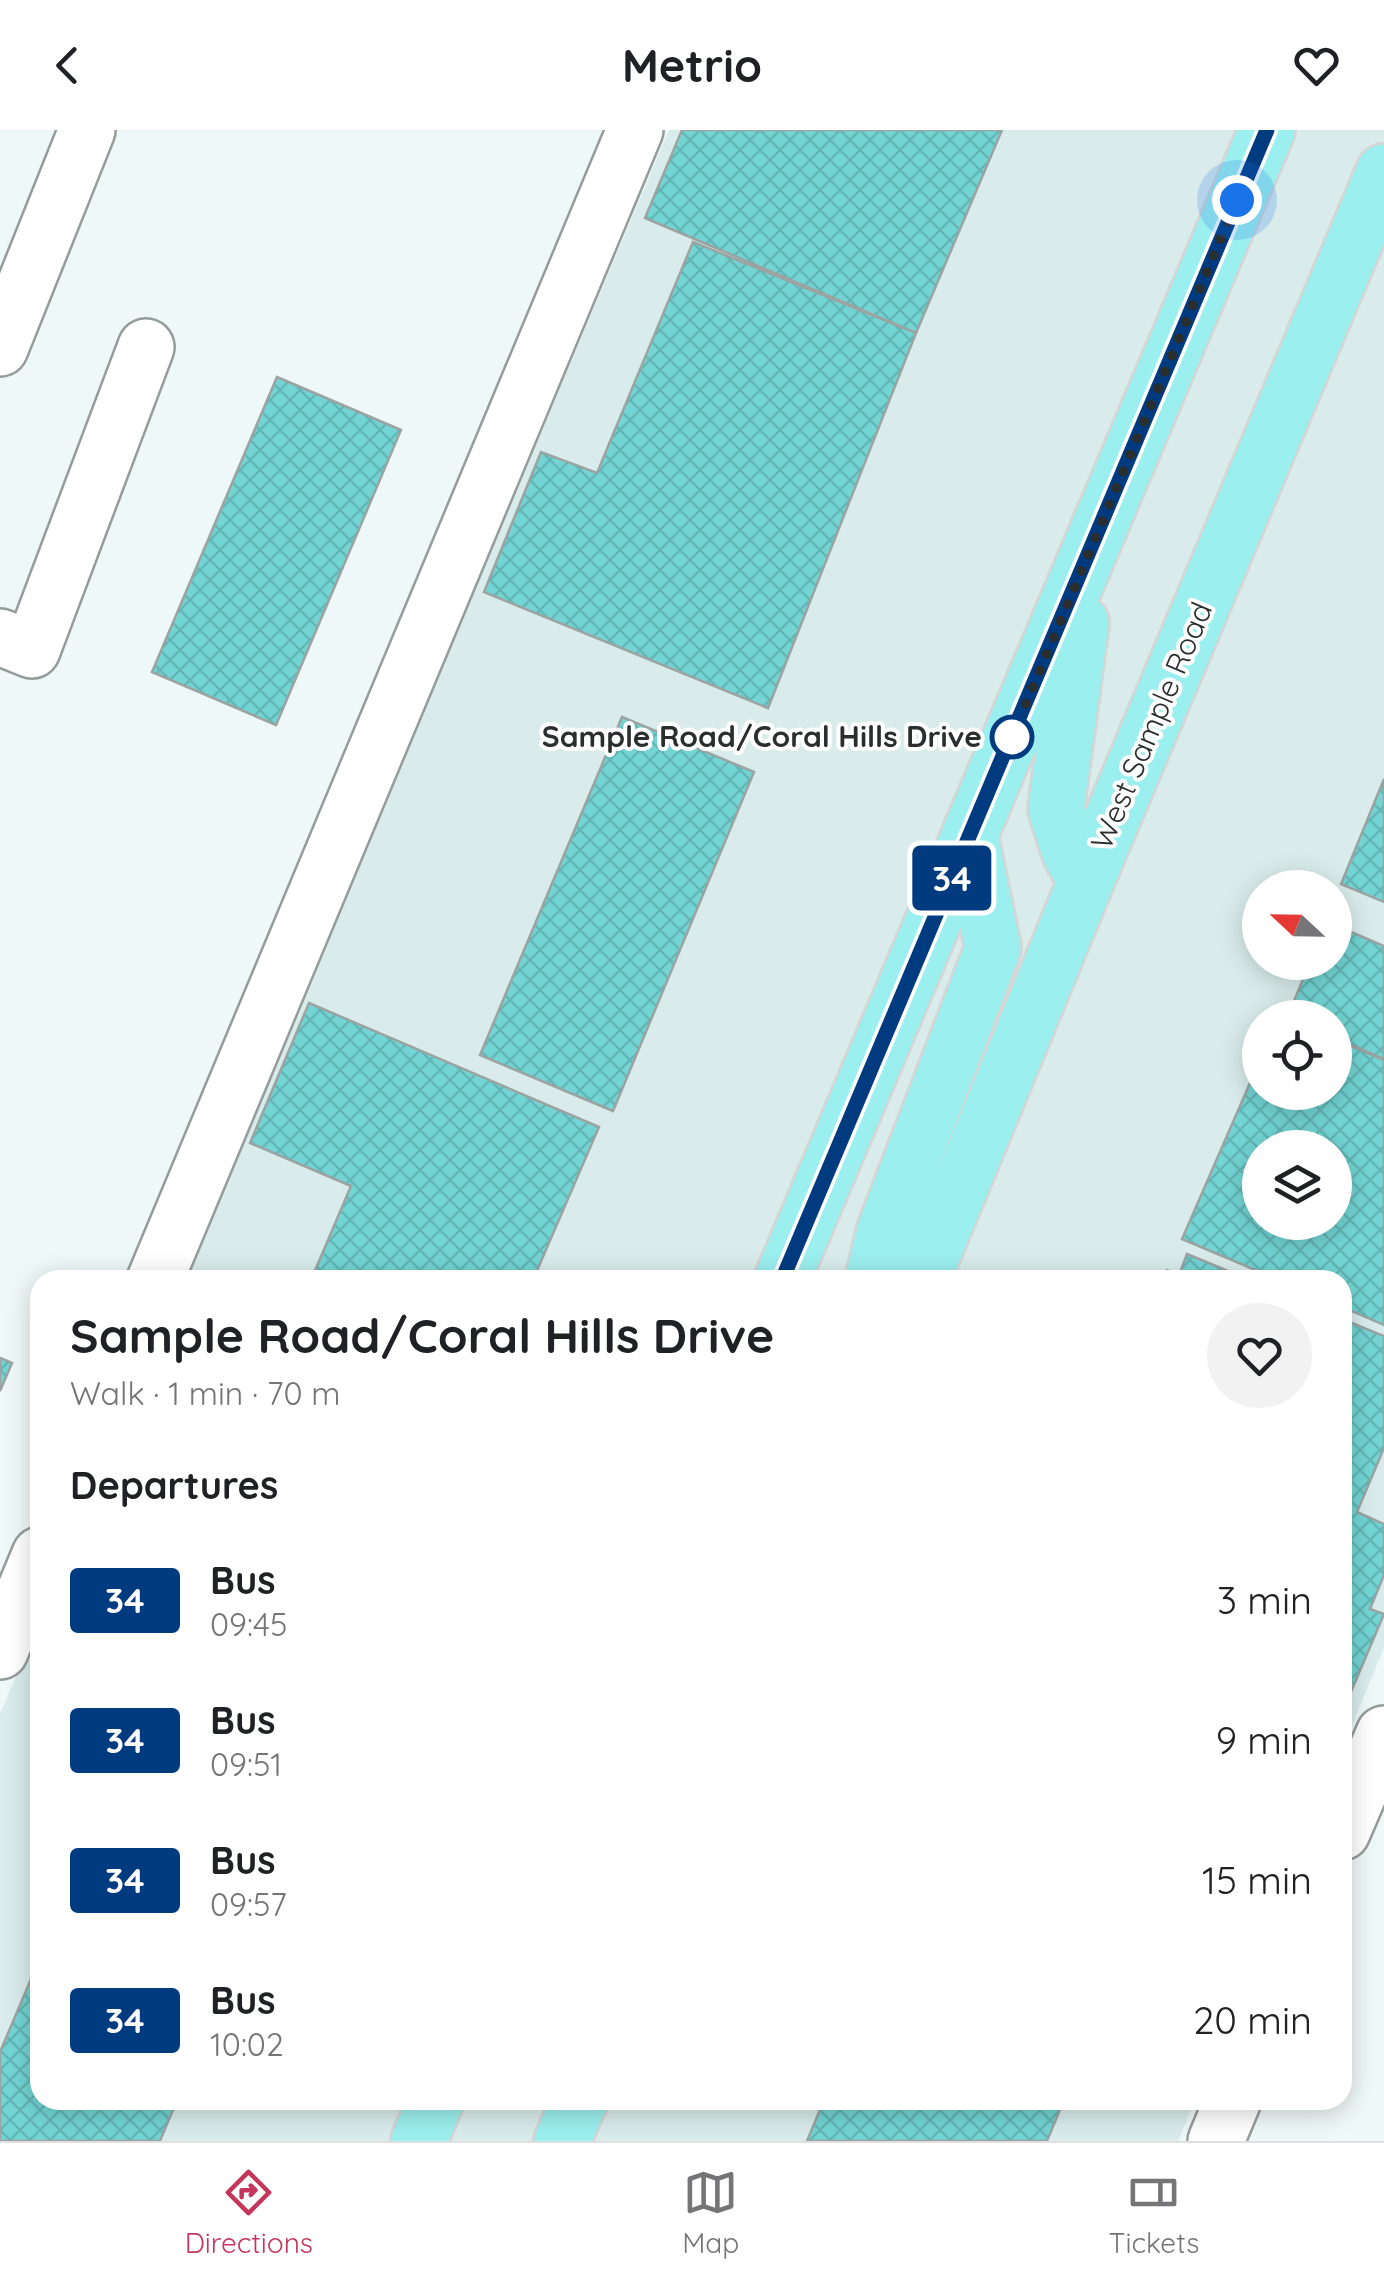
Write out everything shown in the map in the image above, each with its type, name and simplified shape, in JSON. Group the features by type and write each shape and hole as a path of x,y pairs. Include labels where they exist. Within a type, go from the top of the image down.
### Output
{"main road":[{"path":"786,1270 1267,130"},
{"name":"West Sample Road","path":"926,1270 1384,172"},
{"path":"1086,882 1070,852 1056,808 1090,550"},
{"path":"875,1270 885,1230 993,948 970,836"},
{"path":"419,2141 432,2110"},
{"path":"562,2141 576,2110"}],"street":[{"path":"158,1270 635,130"},
{"path":"0,348 78,132"},
{"path":"0,637 32,650 146,347"},
{"path":"0,1650 30,1579"},
{"path":"1352,1809 1384,1734"},
{"path":"1216,2141 1229,2110"}],"shaded area":[{"path":"669,130 1384,130 1384,1648 1352,1725 1352,1270 187,1270"},
{"path":"30,1643 30,2110 1191,2110 1178,2141 0,2141 0,1714"}],"building":[{"path":"682,130 1002,130 916,333 645,218"},
{"path":"693,242 916,333 768,708 484,592 541,452 597,473"},
{"path":"277,377 401,430 276,725 152,672"},
{"path":"622,717 754,772 613,1111 480,1055"},
{"path":"1384,779 1384,902 1352,889 1352,870 1347,870"},
{"path":"1352,932 1384,946 1384,1059 1352,1045 1352,1000 1294,1000 1303,980 1352,980"},
{"path":"309,1003 599,1127 537,1270 315,1270 351,1186 250,1143"},
{"path":"1352,1046 1384,1060 1384,1325 1352,1311 1352,1270 1255,1270 1182,1239 1242,1101 1242,1110 1352,1110"},
{"path":"1187,1254 1226,1270 1181,1270"},
{"path":"1352,1323 1384,1336 1384,1448 1357,1512 1384,1524 1384,1575 1370,1609 1384,1614 1352,1689"},
{"path":"0,1358 12,1363 0,1391"},
{"path":"30,1982 30,2110 173,2110 160,2141 0,2141 0,2052"},
{"path":"820,2110 1060,2110 1047,2141 807,2141"}],"bus line":[{"name":"34","path":"786,1270 1267,130"}],"place":[{"name":"Sample Road/Coral Hills Drive","path":"1012,737"}],"route":[{"path":"1012,737 1237,200"}]}
